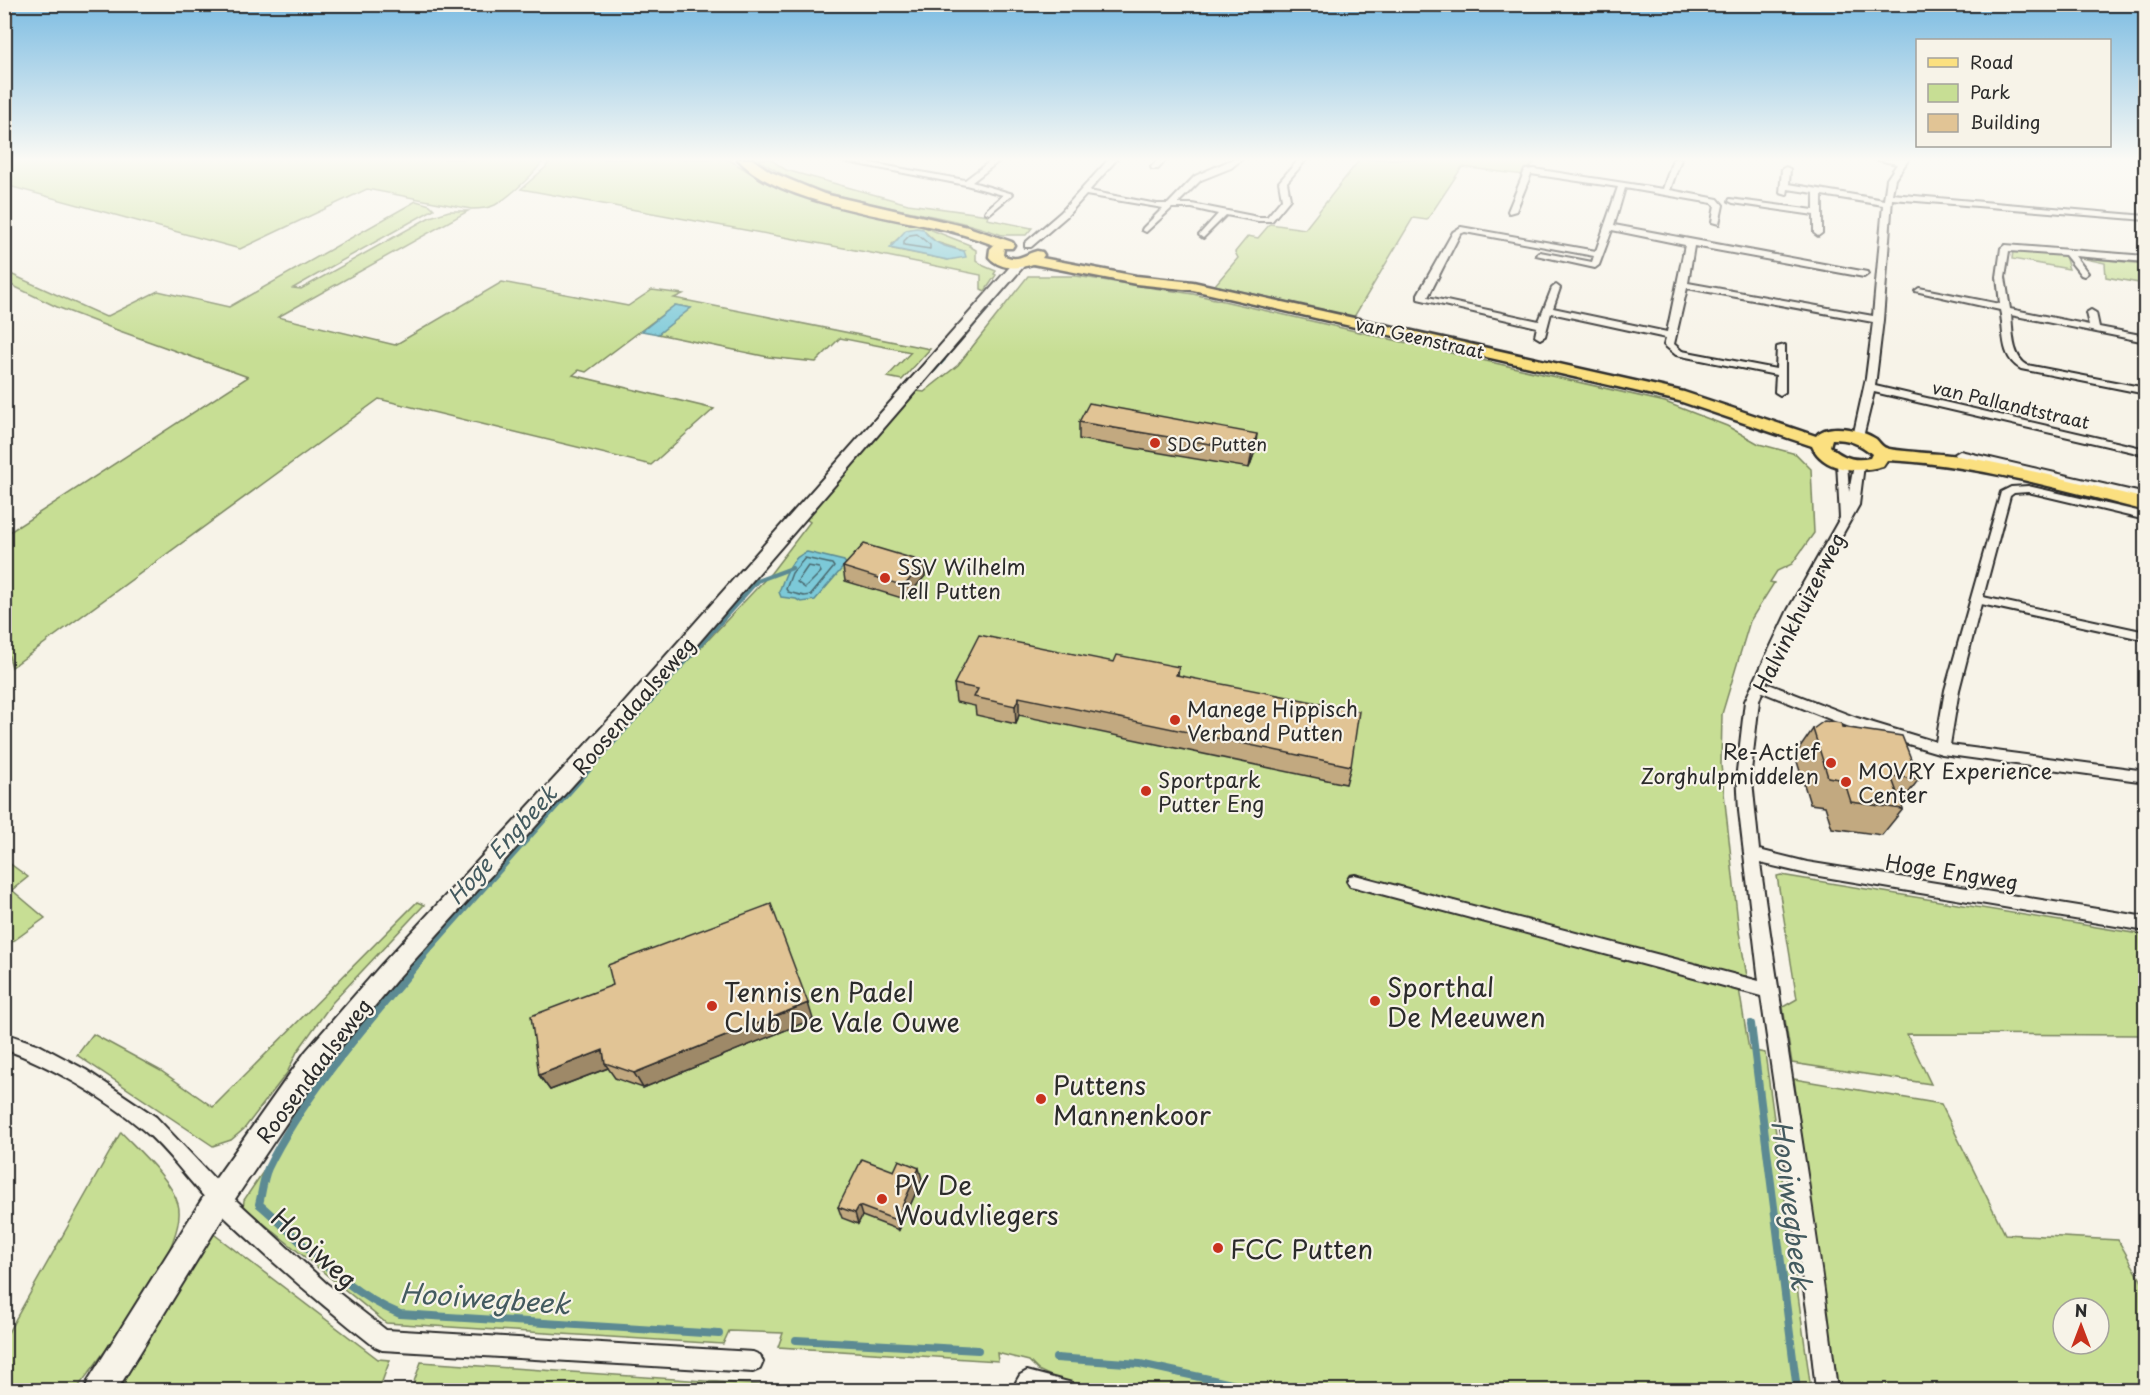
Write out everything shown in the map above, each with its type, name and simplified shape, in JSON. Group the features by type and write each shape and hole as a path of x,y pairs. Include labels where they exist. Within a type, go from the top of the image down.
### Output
{"main road":[{"path":"937,224 1002,247 996,257 1025,257"},
{"name":"van Geenstraat","path":"1002,247 1025,257 1146,281 1193,286 1638,385 1822,440"},
{"path":"1870,445 1877,462 1851,464 1823,451 1822,440 1834,434 1870,445 2036,479 2145,505"}],"street":[{"name":"Roosendaalseweg","path":"100,1390 219,1197 315,1059 390,971 624,716 993,292 1006,282 1054,224"},
{"path":"1146,230 1152,224"},
{"path":"1203,235 1213,224"},
{"path":"1540,255 1595,265 1610,224"},
{"path":"1818,224 1818,233"},
{"path":"1870,445 1869,388 1878,320 1885,224"},
{"path":"1609,227 1864,274"},
{"path":"1542,325 1423,299 1423,294 1457,232 1464,229 1598,254"},
{"path":"1690,243 1669,345 1679,353 1780,373"},
{"path":"2145,259 2006,248 2001,277 2012,355 2017,363 2024,367 2145,391"},
{"path":"2068,253 2084,273"},
{"path":"1683,285 1878,320"},
{"path":"1540,336 1556,288"},
{"path":"1919,291 2145,339"},
{"path":"1548,310 1671,336"},
{"path":"2091,313 2095,329"},
{"path":"1780,392 1782,347"},
{"name":"van Pallandtstraat","path":"1869,388 2145,452"},
{"path":"1960,454 2145,498"},
{"name":"Halvinkhuizerweg","path":"1845,519 1851,464"},
{"name":"Halvinkhuizerweg","path":"1826,1390 1818,1317 1769,991 1744,771 1752,701 1794,610 1853,505 1851,464"},
{"path":"1942,748 1952,690 2006,494 2011,490 2028,489 2145,517"},
{"path":"1976,599 2145,636"},
{"path":"1758,685 1852,722 1942,748 2145,777"},
{"name":"Hoge Engweg","path":"1752,855 1807,868 2145,924"},
{"path":"1355,882 1769,991"},
{"name":"Hooiweg","path":"4,1041 33,1051 80,1076 150,1123 219,1197 319,1290 382,1340 753,1362"},
{"path":"1027,1382 1065,1390"}],"green space":[{"path":"149,224 293,224 240,249"},
{"path":"375,224 407,224 293,288 301,289 417,224 445,224 278,317 395,345 502,282 628,306 652,290 683,294 674,298 930,349 902,380 887,377 911,352 840,338 816,362 768,357 658,334 691,308 675,305 586,372 579,370 573,375 714,409 651,465 379,399 12,667 5,643 5,535 248,377 57,307 5,282 4,271 106,317 158,291 229,307"},
{"path":"713,224 913,224 970,245 976,250 976,260 996,271 994,274 996,275 985,291 981,289 981,275","holes":["907,230 923,230 936,242 964,251 948,260 892,249 892,244"]},
{"path":"968,224 1013,224 1032,228 1026,235 1002,235"},
{"path":"1270,224 1305,229 1309,224 1409,224 1354,317 1215,285 1238,258 1235,252 1248,236 1258,238"},
{"path":"2013,251 2065,256 2069,269 2012,259"},
{"path":"2076,257 2145,264 2145,284 2106,277 2105,263"},
{"name":"Sportpark Putter Eng","path":"1028,276 1076,276 1193,294 1665,402 1727,426 1759,444 1796,454 1811,469 1814,533 1792,564 1777,571 1770,582 1774,583 1750,621 1722,714 1721,765 1739,932 1747,976 1737,976 1749,1050 1765,1053 1811,1390 1109,1390 1057,1379 1038,1370 1029,1361 997,1353 998,1361 778,1347 783,1333 729,1331 723,1344 386,1323 253,1215 243,1210 244,1200 317,1092 410,962 553,805 771,573 810,522 806,519 917,391 924,392 958,365"},
{"path":"5,860 28,877 12,890 45,918 5,947"},
{"path":"1777,876 2145,935 2145,1035 1907,1034 1931,1084 1792,1063 1783,1007 1797,999"},
{"path":"417,902 424,905 332,1003 297,1052 287,1073 244,1129 231,1140 213,1146 77,1055 93,1034 161,1071 213,1107"},
{"path":"1794,1079 1941,1104 2005,1234 2118,1240 2145,1287 2145,1390 1836,1390"},
{"path":"121,1132 153,1165 174,1194 178,1204 178,1223 171,1246 141,1300 76,1390 5,1390 5,1338"},
{"path":"211,1232 378,1359 390,1360 379,1390 118,1390"},
{"path":"421,1362 840,1390 411,1390"}],"water":[{"path":"923,229 926,234 941,244 964,251 966,257 948,260 890,248 906,230"},
{"path":"675,305 691,308 658,334 642,331"},
{"path":"807,552 844,561 846,564 815,600 801,602 781,597 779,592 792,563"}],"building":[{"path":"1089,403 1257,434 1252,451 1079,422"},
{"path":"864,544 924,562 904,586 843,567"},
{"name":"Manege Hippisch Verband Putten","path":"979,635 1114,662 1117,655 1179,667 1176,675 1359,711 1351,766 1019,697 1015,706 974,697 978,689 954,684"},
{"path":"1824,721 1841,723 1842,727 1902,736 1919,779 1891,776 1903,809 1851,802 1844,780 1828,777 1813,729"},
{"name":"Tennis en Padel Club De Vale Ouwe","path":"771,904 808,1003 634,1073 605,1063 603,1050 539,1075 531,1016 613,985 608,965"},
{"name":"PV De Woudvliegers","path":"862,1159 894,1171 899,1160 919,1168 896,1220 859,1206 855,1213 838,1207"}],"waterway":[{"name":"Hoge Engbeek","path":"942,361 998,297"},
{"name":"Hoge Engbeek","path":"934,370 944,359"},
{"name":"Hoge Engbeek","path":"721,621 757,581 792,568"},
{"name":"Hoge Engbeek","path":"422,958 723,619"},
{"name":"Hooiwegbeek","path":"423,957 339,1058 300,1113 268,1168 259,1204 342,1279 360,1293 400,1314 719,1334"},
{"name":"Hooiwegbeek","path":"1751,1024 1797,1390"},
{"name":"Hooiwegbeek","path":"796,1340 978,1350"},
{"name":"Hooiwegbeek","path":"1056,1358 1140,1364 1259,1390"}],"place":[{"name":"SDC Putten","path":"1155,443"},
{"name":"SSV Wilhelm Tell Putten","path":"885,578"},
{"name":"Manege Hippisch Verband Putten","path":"1175,720"},
{"name":"Re-Actief Zorghulpmiddelen","path":"1831,763"},
{"name":"MOVRY Experience Center","path":"1846,782"},
{"name":"Sportpark Putter Eng","path":"1146,791"},
{"name":"Sporthal De Meeuwen","path":"1375,1001"},
{"name":"Tennis en Padel Club De Vale Ouwe","path":"712,1006"},
{"name":"Puttens Mannenkoor","path":"1041,1099"},
{"name":"PV De Woudvliegers","path":"882,1199"},
{"name":"FCC Putten","path":"1218,1248"}]}
